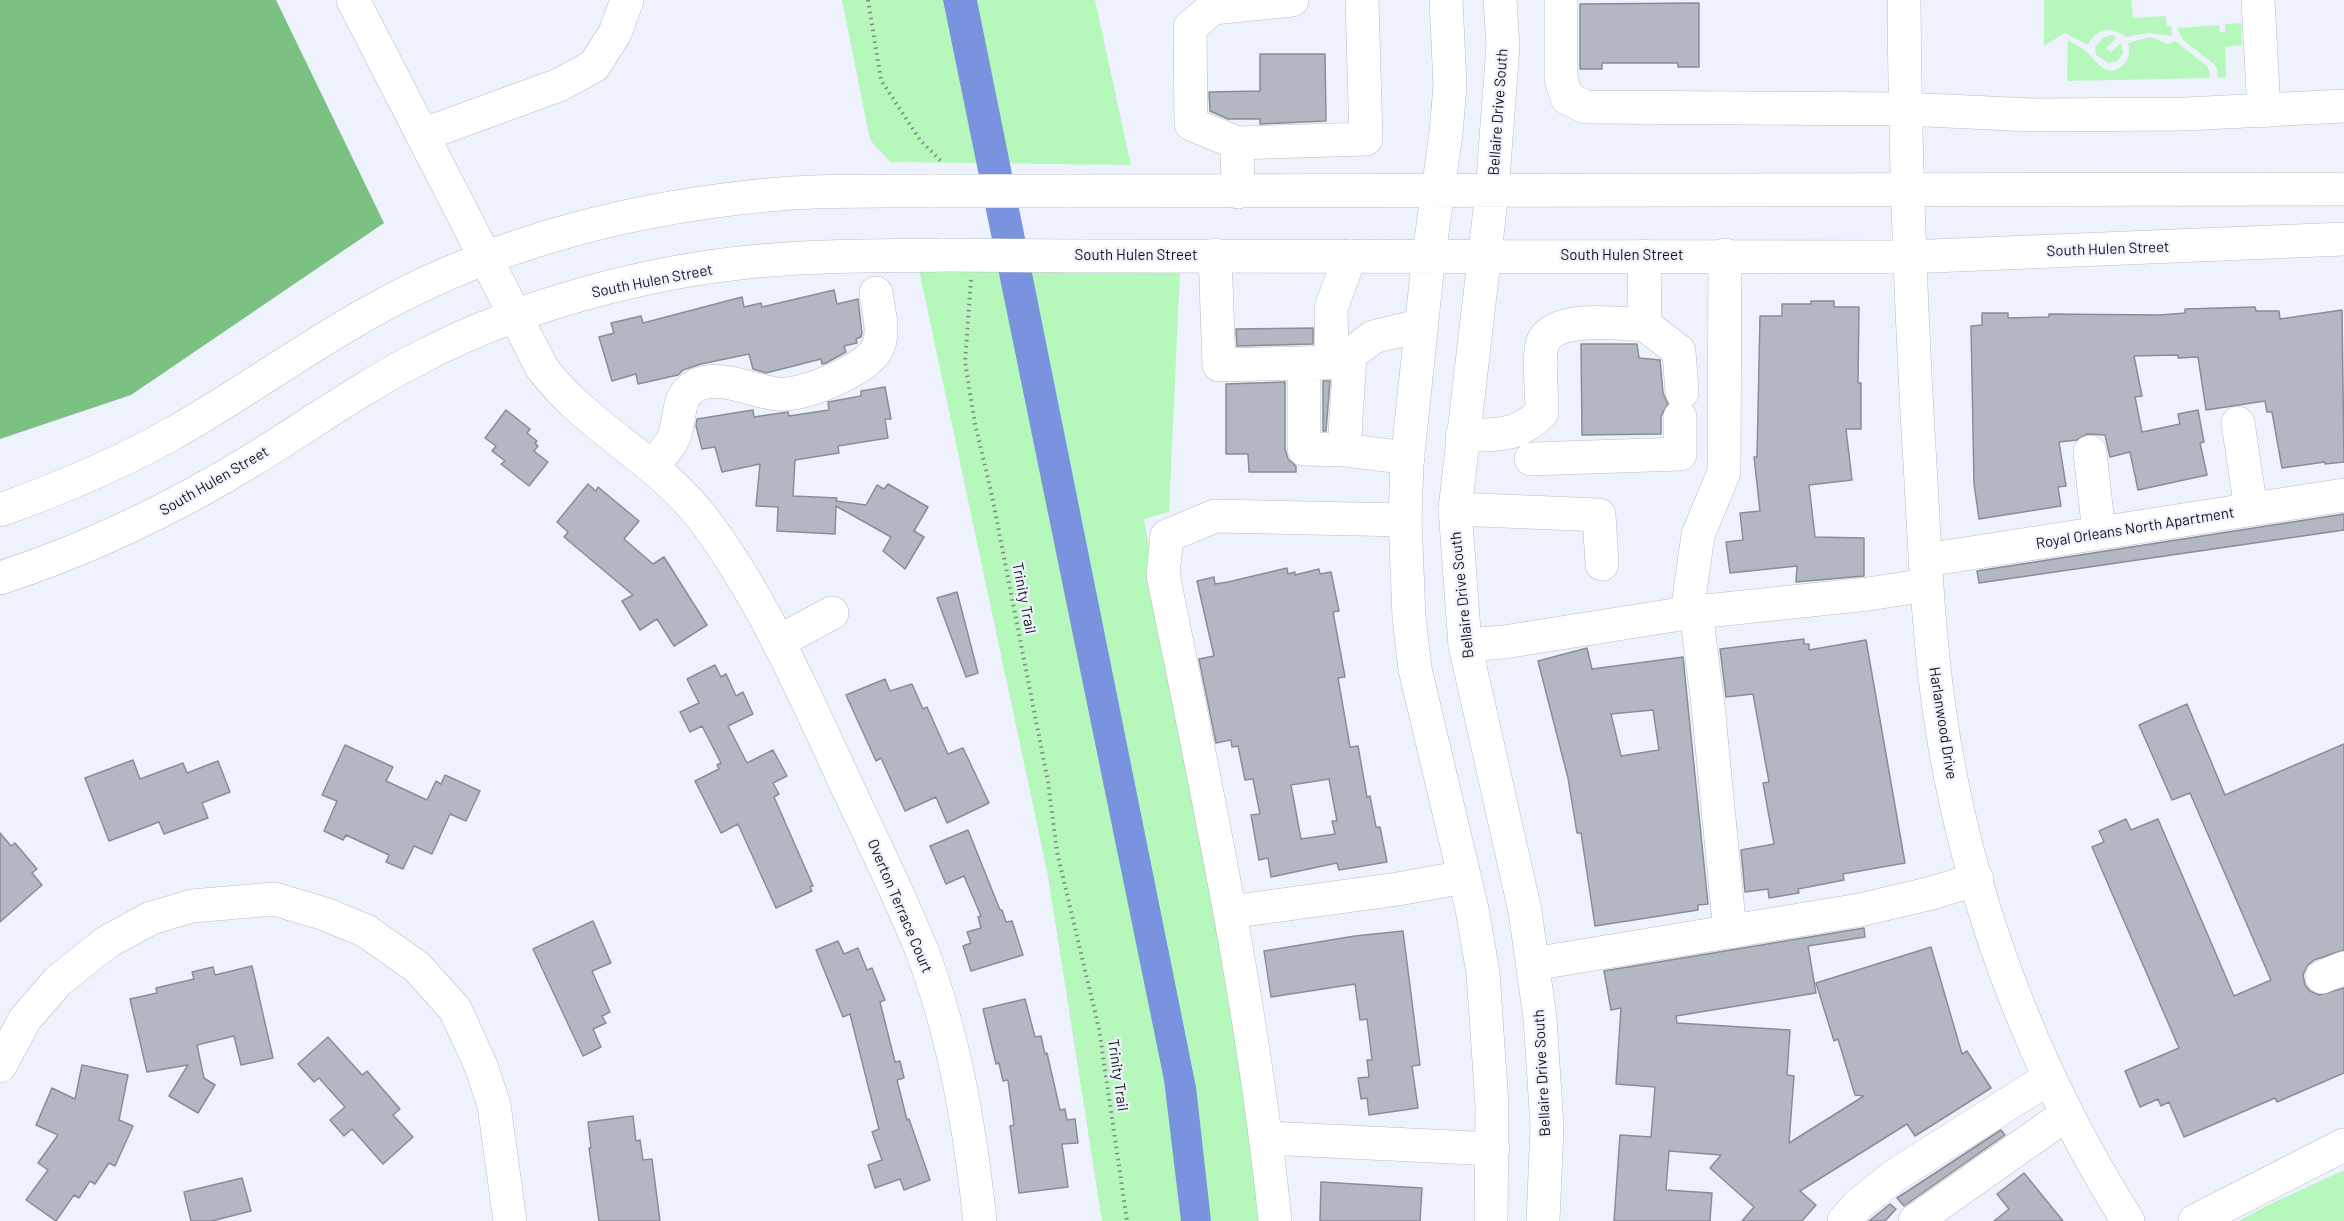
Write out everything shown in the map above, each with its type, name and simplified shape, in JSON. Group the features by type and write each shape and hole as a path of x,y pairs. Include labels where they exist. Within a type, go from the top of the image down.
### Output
{"main road":[{"name":"Overton Terrace Court","path":"353,0 539,362 561,390 652,466 703,520 751,592 778,642 922,951 944,1019 967,1113 980,1221"},
{"path":"422,135 559,85 594,66 615,33 627,0"},
{"path":"1292,0 1213,8 1190,27 1191,124 1237,143 1366,139 1362,0"},
{"path":"1446,0 1450,86 1429,254 1408,458 1405,520 1409,617 1415,669 1464,877 1483,973 1490,1040 1493,1149 1491,1221"},
{"name":"Bellaire Drive South","path":"1500,0 1503,46 1492,192 1455,509 1465,645 1525,911 1540,1018 1546,1115 1543,1221"},
{"path":"1561,0 1561,79 1567,98 1586,107 1905,109 2032,116 2264,111 2344,106"},
{"name":"Harlanwood Drive","path":"1904,0 1908,257 1926,573 1932,653 1950,772 1977,879 2007,970 2049,1078 2086,1152 2128,1221"},
{"path":"2258,0 2264,111"},
{"path":"1237,143 1238,192"},
{"path":"0,510 76,481 162,439 336,331 428,282 487,258 593,225 719,200 940,179 1065,191 2344,189"},
{"name":"South Hulen Street","path":"0,578 42,564 148,519 253,460 367,387 419,357 516,315 638,280 741,264 784,259 957,263 1079,256 1215,255 1908,257 2337,237"},
{"path":"1215,255 1219,365 1328,360 1373,337 1422,325"},
{"path":"1725,255 1724,472 1698,535 1692,613 1708,705 1730,932"},
{"path":"1350,256 1331,308 1328,360 1304,449 1344,450 1408,458"},
{"path":"1644,256 1645,325"},
{"path":"652,466 672,441 681,402 687,392 697,386 708,382 722,383 790,395 804,392 867,363 880,344 881,330 876,293"},
{"path":"1462,436 1515,432 1530,425 1542,412 1540,348 1551,332 1572,323 1645,325 1679,351 1680,454 1531,459"},
{"path":"1328,360 1344,450"},
{"path":"2238,423 2251,510"},
{"path":"1530,425 1533,513"},
{"path":"2090,452 2099,533"},
{"name":"Royal Orleans North Apartment","path":"1465,645 1692,613 1869,594 1926,573 2099,533 2344,495"},
{"path":"1455,509 1599,515 1602,564"},
{"path":"1275,1221 1266,1138 1230,912 1163,574 1167,536 1215,516 1405,520"},
{"path":"778,642 832,613"},
{"path":"1409,617 1461,613"},
{"path":"1230,912 1398,890 1464,877"},
{"path":"1483,973 1860,910 1932,893 1977,879"},
{"path":"0,1065 25,1019 58,981 107,942 151,918 192,906 274,899 325,914 366,931 417,967 455,1009 481,1066 494,1105 510,1221"},
{"path":"1844,1221 1858,1204 1897,1174 2049,1078"},
{"path":"1915,1221 2067,1114"},
{"path":"1266,1138 1493,1149"},
{"path":"2195,1221 2344,1145"}],"path":[{"path":"868,0 881,80 920,140 940,179"},
{"name":"Trinity Trail","path":"957,263 971,281 965,362 975,424 1048,782 1057,852 1099,1029 1127,1221"}],"green space":[{"path":"0,0 276,0 384,223 131,395 0,439"},
{"path":"842,0 1095,0 1131,165 890,162 870,140"},
{"path":"2044,0 2131,0 2133,18 2166,16 2167,26 2171,26 2172,36 2149,33 2126,37 2109,30 2095,35 2088,45 2065,33 2044,46"},
{"path":"2241,23 2242,45 2225,47 2226,77 2218,78 2216,66 2182,39 2177,28 2219,25 2220,32 2225,32 2225,24"},
{"path":"2112,35 2117,38 2106,48 2111,52 2121,43 2123,53 2118,61 2108,63 2096,55 2095,47 2104,37"},
{"path":"2150,37 2168,44 2175,41 2208,67 2211,78 2067,81 2068,40 2086,51 2103,68 2112,71 2118,69 2127,60 2128,43"},
{"path":"919,270 1180,272 1169,512 1144,519 1229,978 1265,1221 1102,1221 1048,876"},
{"path":"2344,1170 2344,1221 2239,1221 2266,1206"}],"water":[{"path":"943,0 977,0 1196,1087 1211,1221 1181,1221 1164,1080"}],"building":[{"path":"1699,3 1699,67 1678,67 1678,63 1602,63 1602,69 1580,69 1580,4"},
{"path":"1260,54 1325,54 1326,121 1260,124 1260,119 1228,119 1210,111 1209,92 1260,91"},
{"path":"834,290 837,304 858,299 862,333 861,337 856,339 857,343 844,346 846,352 826,363 822,364 821,359 766,373 753,369 749,354 701,364 683,370 678,375 638,384 636,374 612,381 599,337 614,333 611,323 641,316 643,323 742,297 744,307 761,303 762,307"},
{"path":"1811,301 1834,301 1834,307 1859,307 1858,383 1861,383 1861,429 1846,429 1852,480 1809,485 1815,537 1864,538 1864,576 1796,582 1797,566 1730,573 1726,542 1743,540 1740,513 1760,511 1754,457 1757,457 1760,316 1782,316 1782,304 1811,304"},
{"path":"2255,307 2256,311 2279,311 2280,319 2342,310 2344,462 2325,464 2325,462 2282,468 2272,412 2267,412 2265,401 2206,410 2198,357 2134,356 2142,396 2135,397 2142,432 2180,424 2178,414 2198,410 2204,442 2200,443 2207,475 2138,490 2130,452 2110,457 2105,435 2087,434 2077,440 2059,442 2066,486 2058,487 2061,506 1979,519 1974,484 1971,326 1982,325 1982,313 2008,313 2008,318 2049,317 2049,314 2160,315 2185,313 2185,309"},
{"path":"1313,328 1313,344 1237,346 1236,329"},
{"path":"1581,344 1637,344 1639,358 1660,360 1663,393 1668,404 1661,416 1661,434 1582,435"},
{"path":"1323,381 1330,381 1326,431 1323,431"},
{"path":"1285,382 1285,449 1288,459 1296,466 1296,472 1249,472 1248,454 1226,454 1226,384"},
{"path":"885,387 891,419 885,419 888,438 838,446 839,453 795,460 793,496 837,498 836,501 866,505 877,485 884,489 888,484 928,507 914,531 924,537 905,569 883,551 891,537 836,506 835,534 777,531 778,507 756,506 760,464 722,472 715,447 702,449 696,426 697,419 753,410 754,417 788,412 789,416 829,410 828,402 861,396 861,391"},
{"path":"506,410 530,429 527,433 537,441 535,443 538,446 534,451 548,462 529,486 501,464 505,461 492,451 496,446 485,438"},
{"path":"588,484 596,491 598,487 639,521 624,539 653,564 664,557 707,625 674,646 657,619 640,630 622,601 633,595 564,537 568,532 557,522"},
{"path":"2344,514 2344,530 1979,583 1977,571"},
{"path":"1287,568 1288,574 1295,572 1295,575 1319,569 1320,574 1331,572 1339,611 1333,612 1345,677 1338,678 1350,747 1358,746 1367,797 1370,796 1376,827 1380,827 1387,862 1339,870 1337,863 1271,877 1268,858 1259,860 1251,815 1260,814 1253,779 1245,780 1238,746 1232,747 1231,740 1216,743 1199,659 1214,656 1197,581 1214,577 1215,584","holes":["1329,779 1337,821 1332,821 1335,834 1301,839 1291,785"]},
{"path":"957,592 978,673 966,677 937,598"},
{"path":"1804,639 1804,644 1809,644 1809,650 1866,640 1905,863 1843,874 1844,880 1798,889 1799,893 1769,898 1768,889 1745,892 1741,850 1774,844 1763,783 1769,782 1753,694 1726,697 1720,649"},
{"path":"1587,648 1592,669 1683,657 1708,904 1698,905 1698,910 1595,926 1581,833 1577,833 1568,778 1538,661","holes":["1653,710 1659,750 1621,756 1611,714"]},
{"path":"715,665 721,677 726,674 736,696 743,692 753,714 728,726 747,763 773,750 787,776 773,783 779,794 774,797 813,886 810,887 812,891 776,908 738,824 721,833 695,781 719,769 717,765 721,763 702,726 690,732 680,712 699,703 687,679"},
{"path":"885,679 890,691 912,684 923,709 927,707 948,754 963,748 989,803 947,823 936,797 905,811 881,758 876,761 846,695"},
{"path":"2187,704 2225,795 2344,744 2344,950 2314,960 2307,966 2303,975 2305,985 2310,991 2319,995 2344,988 2344,1073 2277,1102 2275,1098 2184,1137 2169,1102 2161,1106 2158,1099 2140,1107 2125,1071 2179,1048 2092,847 2104,842 2099,831 2126,819 2131,830 2158,819 2234,996 2271,980 2190,793 2172,800 2139,725"},
{"path":"345,745 393,767 386,781 427,800 436,781 441,784 445,775 480,791 466,821 450,814 432,854 414,846 403,869 386,862 389,855 346,835 343,840 324,831 337,801 322,795"},
{"path":"133,760 140,779 183,763 187,773 218,761 230,792 202,803 208,818 164,834 159,822 109,841 85,778"},
{"path":"968,830 1000,910 1006,922 1012,921 1023,955 971,971 963,946 971,943 967,932 981,928 978,917 981,916 964,876 946,884 930,846"},
{"path":"0,833 11,846 15,843 37,869 32,873 42,885 0,922"},
{"path":"593,921 611,963 592,971 610,1012 602,1016 606,1023 593,1029 601,1047 583,1056 533,949"},
{"path":"1864,928 1865,937 1808,946 1816,993 1676,1016 1677,1023 1790,1030 1787,1075 1794,1076 1789,1143 1864,1096 1855,1095 1838,1039 1834,1041 1816,983 1931,947 1962,1054 1967,1051 1991,1088 1915,1136 1907,1124 1800,1191 1816,1205 1802,1221 1742,1221 1754,1207 1710,1168 1721,1155 1669,1151 1666,1190 1712,1193 1710,1221 1614,1221 1620,1135 1651,1137 1655,1087 1616,1084 1621,1008 1611,1010 1604,971"},
{"path":"1403,931 1420,1065 1412,1066 1418,1108 1369,1115 1367,1098 1361,1099 1358,1078 1369,1077 1367,1060 1372,1060 1367,1019 1360,1020 1355,984 1271,997 1264,951 1355,936"},
{"path":"838,941 844,954 858,948 867,970 872,968 885,1000 880,1002 895,1062 900,1061 904,1078 897,1080 907,1120 909,1119 930,1180 904,1190 900,1179 875,1188 868,1165 882,1160 872,1132 879,1129 850,1014 843,1017 816,950"},
{"path":"252,966 273,1058 241,1065 234,1036 197,1045 204,1078 215,1085 198,1113 169,1096 188,1065 147,1072 130,999 157,993 156,988 194,979 192,972 213,967 215,975"},
{"path":"1025,999 1035,1037 1041,1036 1045,1054 1047,1053 1060,1110 1065,1109 1067,1120 1075,1119 1078,1143 1062,1144 1068,1187 1019,1193 1010,1126 1014,1125 1008,1080 1003,1081 999,1063 996,1064 983,1009"},
{"path":"328,1037 362,1075 367,1071 400,1109 393,1115 413,1137 383,1164 352,1129 344,1136 330,1120 345,1107 319,1078 314,1082 298,1064"},
{"path":"82,1065 128,1075 119,1120 133,1126 115,1166 109,1163 95,1184 90,1181 79,1198 74,1195 56,1221 26,1200 48,1170 38,1163 58,1135 36,1125 52,1088 75,1099"},
{"path":"633,1116 636,1141 640,1140 643,1160 652,1159 660,1221 599,1221 589,1148 591,1148 588,1122"},
{"path":"2001,1130 2005,1135 1904,1206 1897,1198"},
{"path":"2024,1173 2063,1221 1994,1221 2009,1209 1997,1194"},
{"path":"242,1178 251,1211 212,1221 191,1221 184,1192"},
{"path":"1321,1182 1422,1188 1420,1221 1320,1221"},
{"path":"1890,1204 1896,1209 1885,1221 1869,1221"}]}
